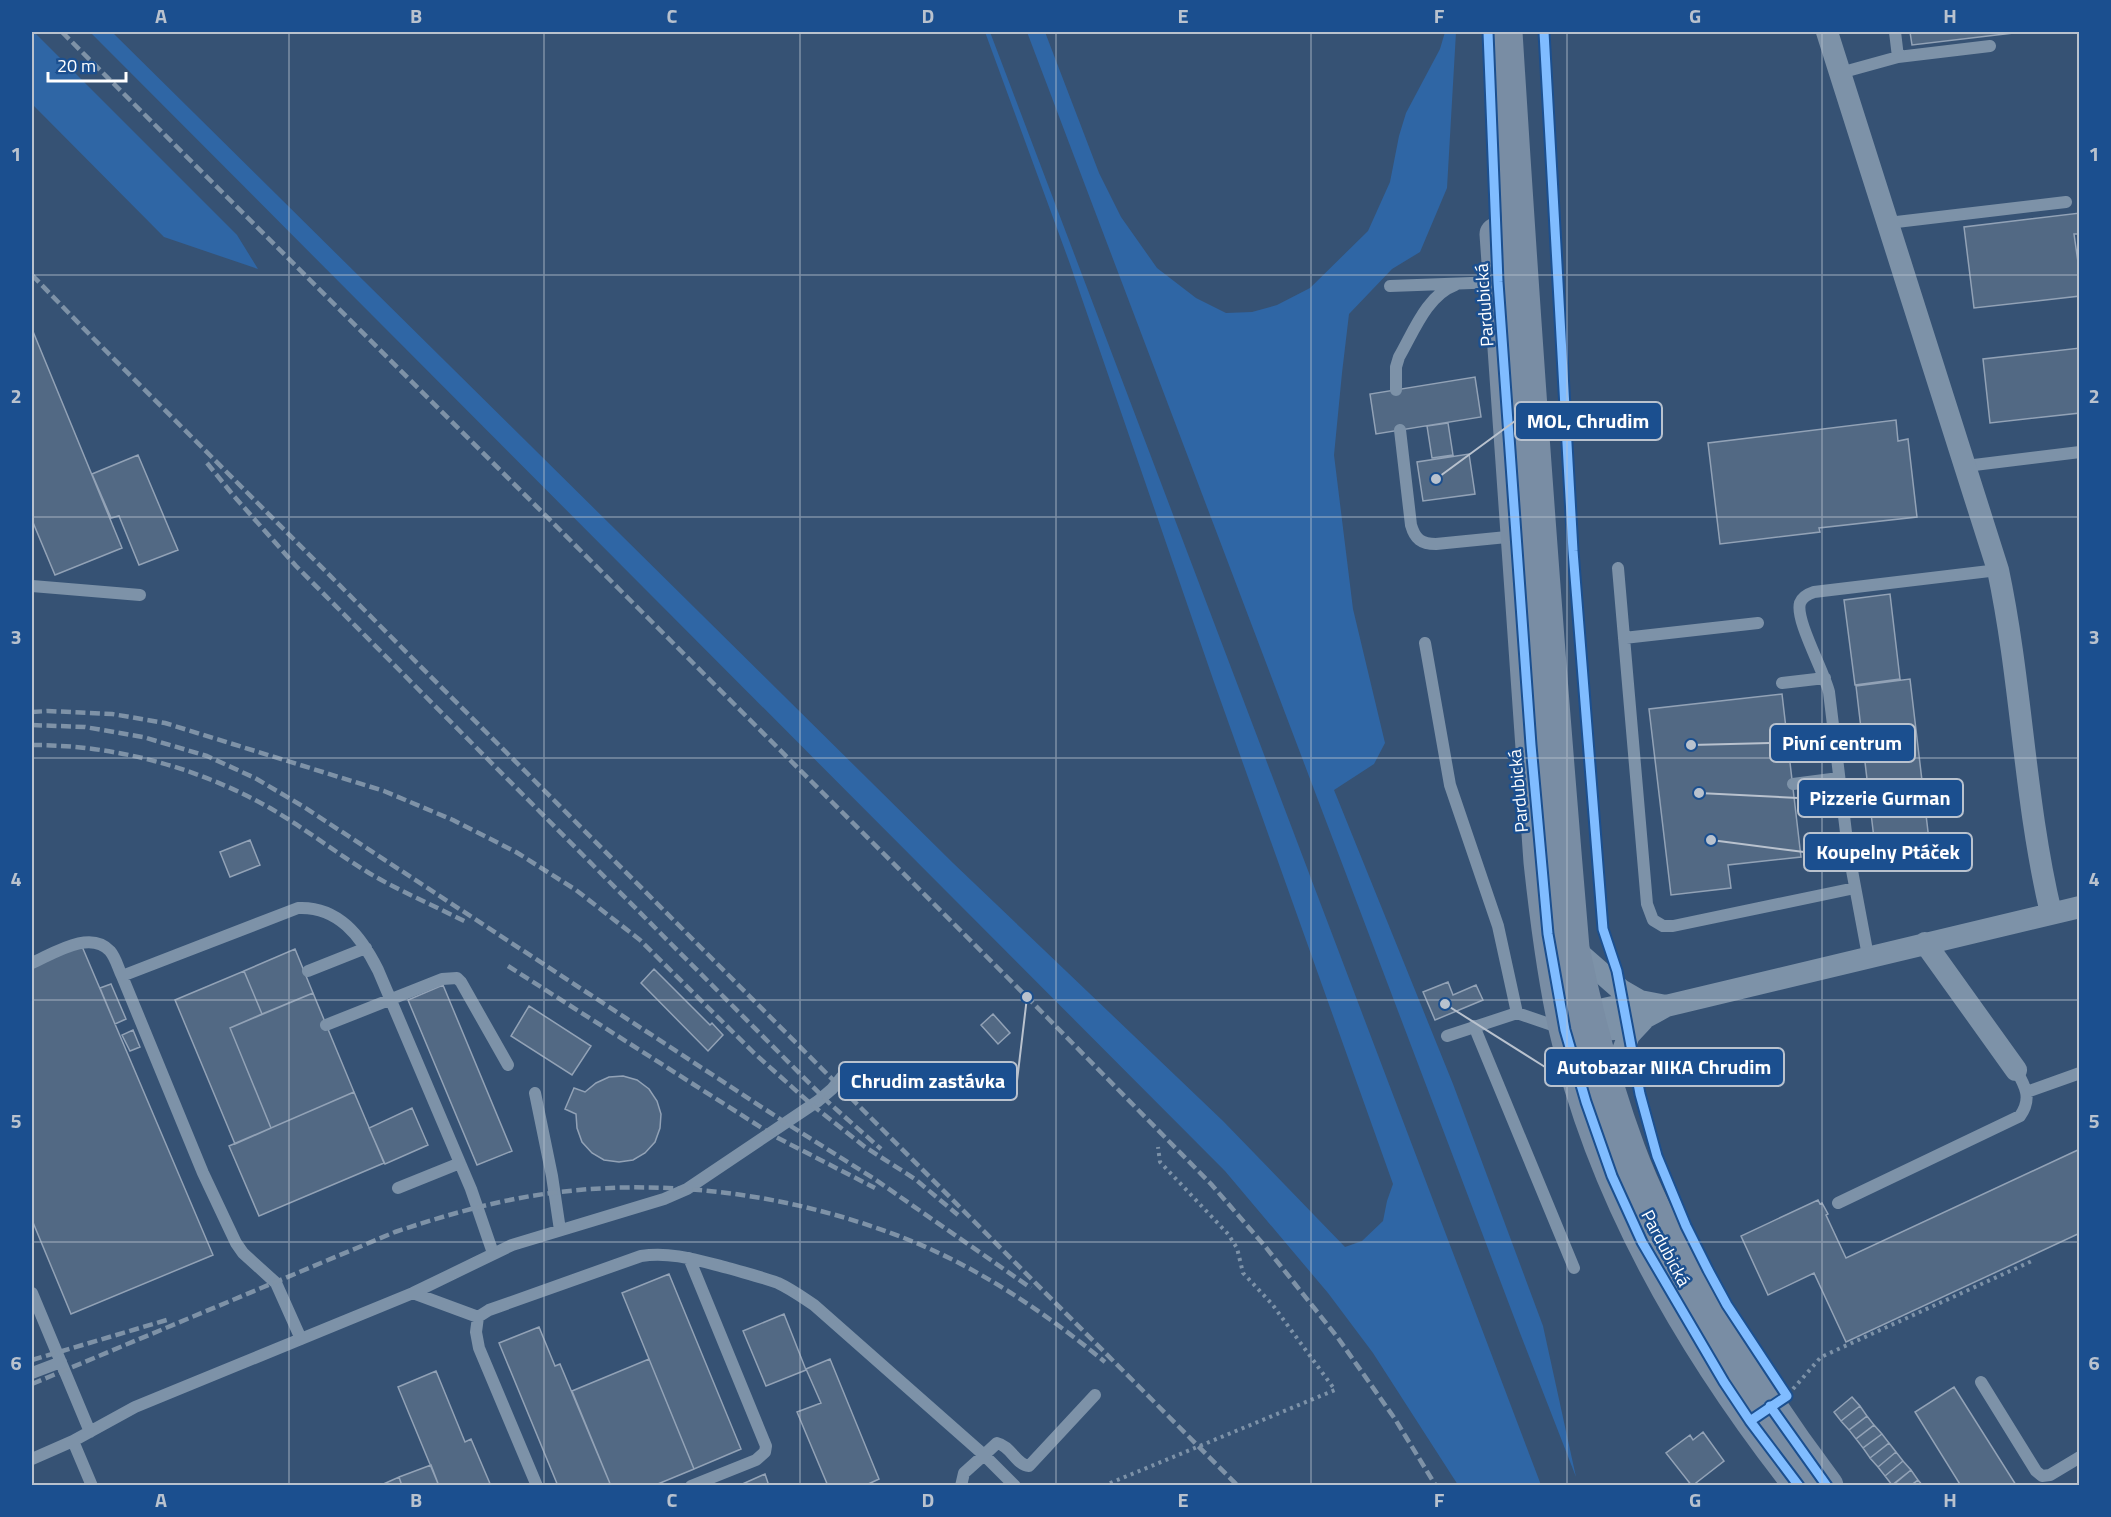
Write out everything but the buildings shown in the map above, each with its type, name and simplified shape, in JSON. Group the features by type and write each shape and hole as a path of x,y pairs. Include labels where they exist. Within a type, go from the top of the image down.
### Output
{"main road":[{"name":"Pardubická","path":"1488,32 1510,281 1528,532 1540,862 1551,955 1578,1027 1609,1086 1629,1150 1677,1256 1757,1388 1786,1432 1827,1485"},
{"name":"Pardubická","path":"1506,32 1510,281"},
{"name":"Pardubická","path":"1528,532 1551,688 1586,1102 1612,1176 1642,1242 1724,1382 1750,1421 1799,1485"}],"street":[{"path":"1827,32 1998,570 2008,626 2036,843 2051,914"},
{"path":"1578,1027 1604,1009 1642,1010 1666,1006 2079,907"},
{"path":"1925,943 2016,1070"},
{"path":"1574,948 1642,1010"},
{"path":"1609,1086 1629,1035 1642,1010"}],"lane":[{"path":"1894,32 1898,57"},
{"path":"1840,73 1898,57 1990,46"},
{"path":"1888,223 2066,201"},
{"path":"1390,286 1510,281"},
{"path":"1396,390 1398,357 1430,304 1442,291 1459,283"},
{"path":"1400,430 1411,525 1419,541 1436,544 1528,532"},
{"path":"1966,466 2079,452"},
{"path":"1618,568 1647,904 1653,920 1663,926 1672,926 1855,888"},
{"path":"1868,956 1855,888 1826,678 1800,612 1802,599 1808,594 1998,570"},
{"path":"32,586 140,595"},
{"path":"1624,638 1758,623"},
{"path":"1425,643 1450,785 1498,926 1517,1013"},
{"path":"1782,683 1826,678"},
{"path":"1793,784 1839,778"},
{"path":"122,976 297,908 317,909 337,916 366,948 390,999 460,1163 493,1253"},
{"path":"32,963 78,943 100,944 110,951 203,1173 236,1243 251,1261 276,1283 301,1339"},
{"path":"308,970 366,948"},
{"path":"326,1025 442,979 457,978 508,1065"},
{"path":"1446,1036 1517,1013 1578,1027"},
{"path":"1474,1026 1574,1268"},
{"path":"32,1459 73,1441 135,1407 413,1293 512,1245 664,1199 687,1189 818,1101 832,1089 850,1066"},
{"path":"1838,1203 2013,1121 2025,1110 2028,1102 2027,1092 2016,1070"},
{"path":"2027,1092 2079,1073"},
{"path":"535,1093 552,1176 560,1230"},
{"path":"398,1188 460,1163"},
{"path":"537,1485 479,1348 476,1332 478,1317 489,1310 641,1256 663,1254 689,1258 753,1275 778,1283 796,1293 814,1305 1015,1485"},
{"path":"689,1258 766,1446 765,1452 756,1460 691,1485"},
{"path":"32,1293 90,1432"},
{"path":"413,1293 478,1317"},
{"path":"32,1373 61,1362"},
{"path":"1981,1382 2036,1471 2042,1476 2050,1475 2079,1457"},
{"path":"961,1485 964,1473 997,1443 1003,1444 1024,1465 1029,1466 1095,1395"},
{"path":"73,1441 92,1485"}],"path":[{"path":"1103,1485 1335,1390 1272,1304 1243,1273 1237,1248 1228,1234 1160,1162 1158,1147"},
{"path":"1784,1392 1821,1357 2032,1261"}],"shaded area":[{"path":"32,32 237,235 258,269 164,237 32,104"},
{"path":"90,32 112,32 953,863 1223,1121 1345,1247 1362,1241 1383,1221 1393,1184 1214,682 1070,264 985,32 990,32 1541,1485 1458,1485 1373,1353 1328,1293 1225,1171"},
{"path":"1027,32 1045,32 1099,173 1121,217 1157,268 1196,298 1226,313 1252,312 1277,305 1310,288 1368,231 1390,182 1406,113 1440,49 1445,32 1456,32 1447,188 1420,252 1392,269 1349,314 1334,455 1353,609 1385,743 1374,764 1334,790 1453,1084 1543,1326 1576,1477 1520,1333"}],"railway":[{"path":"62,32 1211,1184 1264,1245 1338,1338 1395,1419 1436,1486"},
{"path":"32,275 1238,1486"},
{"path":"207,463 296,566 828,1102 881,1149"},
{"path":"32,712 112,714 165,723 384,791 453,820 516,852 576,890 640,940 754,1053 812,1105 865,1147 915,1179 958,1215"},
{"path":"32,725 85,727 143,737 207,756 255,778 304,807 873,1178 1031,1288"},
{"path":"32,745 63,746 125,754 155,761 214,781 270,808 381,880 466,922"},
{"path":"508,966 776,1137 875,1188"},
{"path":"32,1384 395,1232 462,1211 514,1199 579,1190 628,1187 677,1188 774,1200 868,1225 914,1242 990,1280 1061,1327 1105,1362"},
{"path":"32,1360 170,1319"}],"cycle path":[{"path":"1488,32 1498,282 1531,745 1548,934 1565,1030 1586,1102 1612,1176 1642,1242 1724,1382 1799,1486"},
{"path":"1544,32 1573,551 1603,929 1617,971 1640,1094 1657,1156 1686,1226 1708,1270 1727,1305 1787,1396 1750,1421"},
{"path":"1770,1406 1827,1486"}],"place":[{"name":"MOL, Chrudim","path":"1436,479"},
{"name":"Pivní centrum","path":"1691,745"},
{"name":"Pizzerie Gurman","path":"1699,793"},
{"name":"Koupelny Ptáček","path":"1711,840"},
{"name":"Chrudim zastávka","path":"1027,997"},
{"name":"Autobazar NIKA Chrudim","path":"1445,1004"}]}
